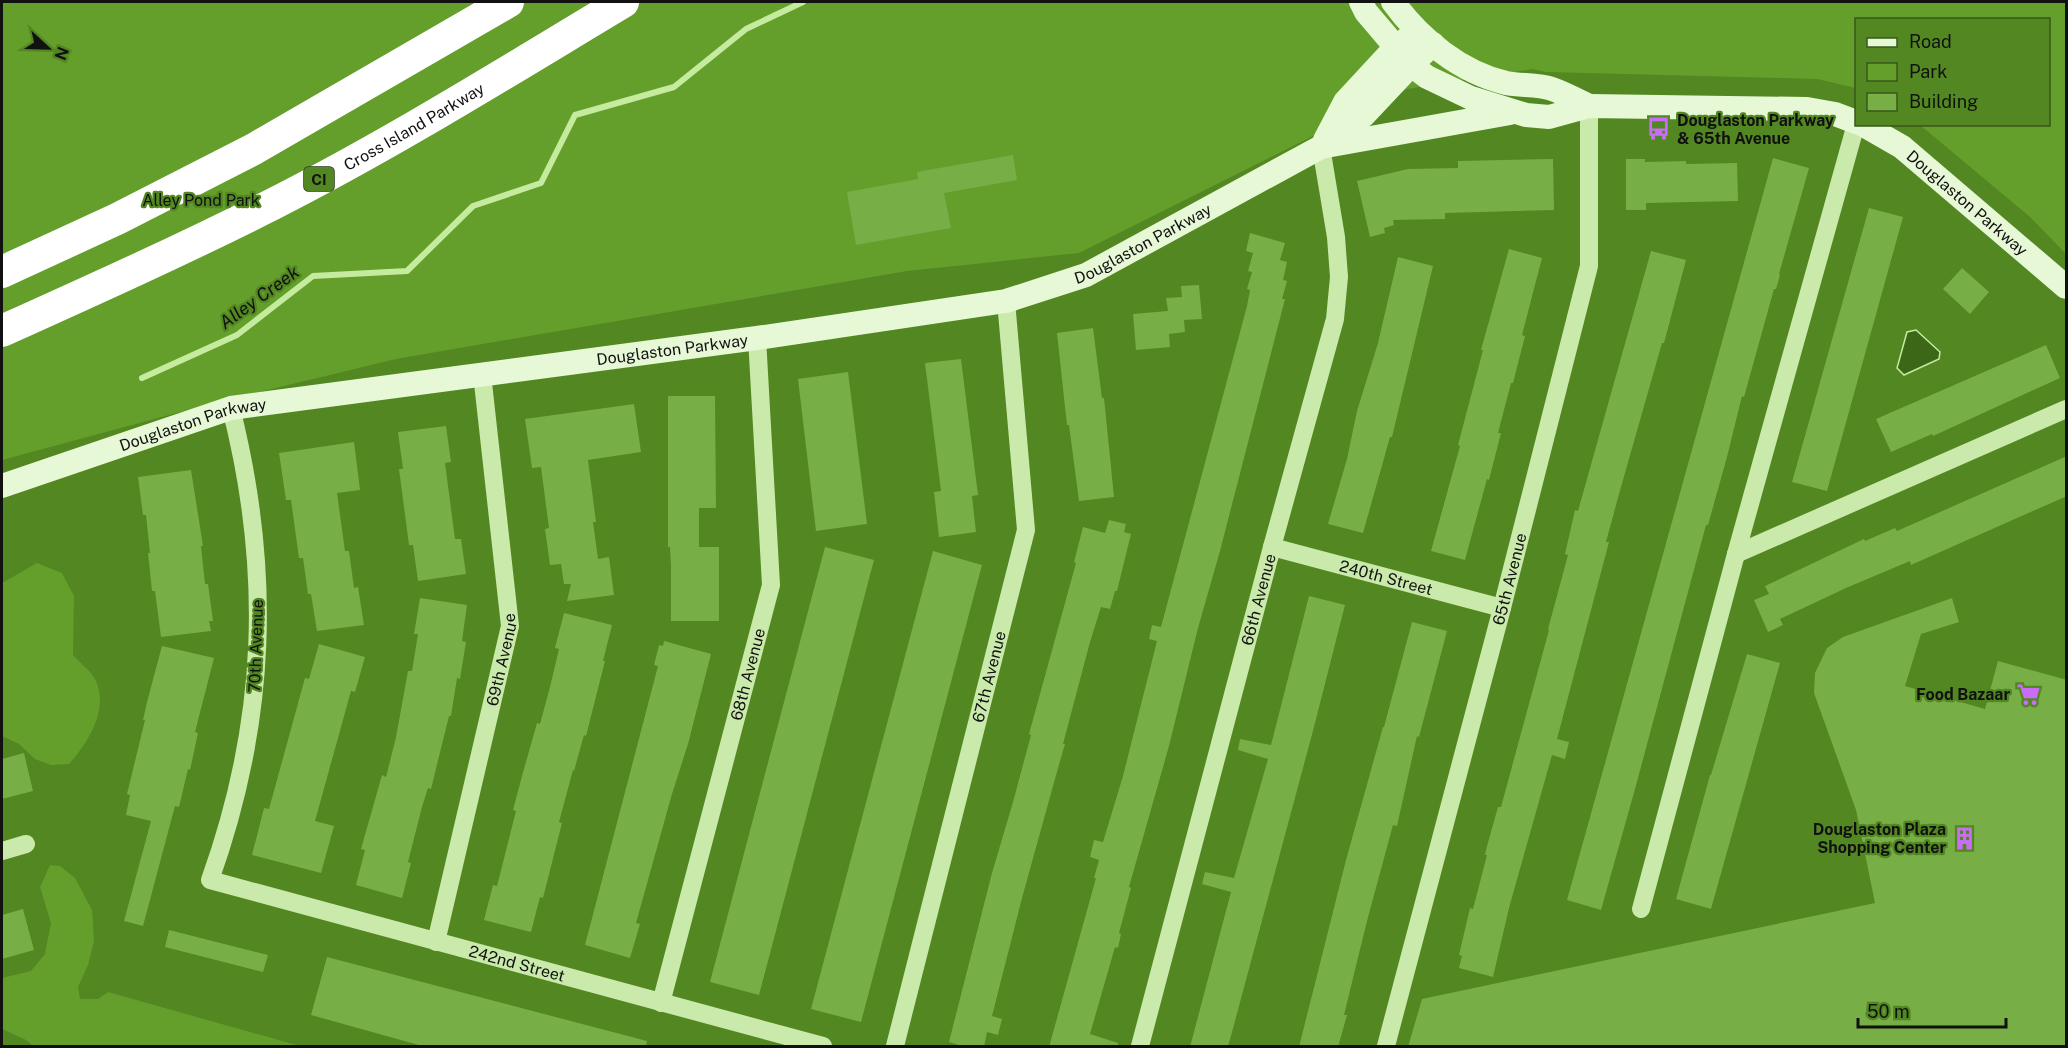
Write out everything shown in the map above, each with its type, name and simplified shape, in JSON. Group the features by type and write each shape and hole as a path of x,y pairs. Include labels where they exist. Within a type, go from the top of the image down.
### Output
{"highway":[{"path":"385,74 495,2"},
{"path":"2,272 117,219 234,159 508,2"},
{"name":"Cross Island Parkway","path":"2,331 124,276 274,203 404,133 623,2"}],"main road":[{"name":"Douglaston Parkway","path":"1361,2 1366,12 1403,57 1427,77 1462,94 1514,112 1549,117 1589,106 1807,109 1835,114 1855,122"},
{"name":"Douglaston Parkway","path":"1393,2 1425,37 1464,67 1507,83 1550,88 1589,106"},
{"path":"1321,147 1345,102 1425,37"},
{"name":"Douglaston Parkway","path":"2,486 231,408 757,338 1006,301 1086,275 1321,147 1514,112"},
{"name":"Douglaston Parkway","path":"1865,126 1902,147 2067,287"}],"street":[{"name":"65th Avenue","path":"1386,1047 1502,608 1589,266 1589,106"},
{"path":"1641,909 1736,555 1856,126"},
{"name":"66th Avenue","path":"1140,1047 1272,547 1335,319 1339,277 1336,237 1321,147"},
{"name":"67th Avenue","path":"895,1047 1026,530 1006,301"},
{"name":"68th Avenue","path":"661,1003 771,585 757,338"},
{"name":"69th Avenue","path":"436,942 510,626 482,374"},
{"name":"70th Avenue","path":"210,880 238,790 247,750 256,688 259,636 257,549 252,505 231,408"},
{"path":"1736,555 2067,410"},
{"name":"240th Street","path":"1272,547 1502,608"},
{"path":"2,851 26,844"},
{"name":"242nd Street","path":"210,880 823,1047"}],"green space":[{"name":"Alley Pond Park","path":"2,2 2066,2 2066,254 2030,217 1921,126 2050,126 2050,18 1855,18 1855,88 1817,79 1546,72 1532,69 1407,89 1079,253 907,271 396,359 210,404 2,460"},
{"path":"37,563 62,573 74,596 73,655 93,676 99,690 100,702 95,725 90,736 69,764 51,765 35,759 19,744 2,736 2,583"},
{"path":"50,865 60,866 75,878 92,910 94,941 88,965 78,987 80,999 98,999 108,992 300,1046 33,1046 26,1040 2,1029 2,978 31,971 45,954 51,923 40,887"}],"shaded area":[{"path":"1916,330 1940,352 1939,359 1904,375 1897,368 1907,332"}],"building":[{"path":"1013,155 1017,180 944,193 951,228 856,245 847,192 918,179 917,172"},
{"path":"1773,158 1809,168 1776,289 1774,289 1744,397 1742,396 1601,910 1567,900"},
{"path":"1553,159 1554,210 1445,213 1445,219 1393,220 1394,225 1384,228 1385,233 1370,237 1357,181 1408,169 1458,168 1458,161"},
{"path":"1626,159 1645,159 1645,162 1686,161 1686,164 1737,163 1738,201 1646,203 1646,210 1626,210"},
{"path":"1869,208 1903,217 1827,491 1792,482"},
{"path":"1250,233 1285,243 1280,260 1287,262 1283,280 1287,281 1282,299 1285,299 1169,746 1129,887 1131,888 1119,933 1121,934 1118,948 1115,947 1090,1034 1118,1043 1118,1047 1049,1047 1096,878 1094,878 1099,860 1090,857 1094,840 1103,842 1123,776 1157,641 1149,639 1152,625 1161,627 1247,306 1250,290 1247,289 1252,272 1248,271 1253,253 1246,251"},
{"path":"1509,249 1542,258 1522,335 1525,336 1498,433 1501,433 1465,560 1431,551 1460,446 1458,445 1483,350 1481,350"},
{"path":"1651,251 1686,260 1606,542 1609,542 1557,739 1569,742 1565,759 1552,755 1509,908 1493,977 1459,968 1462,956 1459,955 1470,908 1473,909 1487,855 1485,855 1487,846 1498,807 1501,807 1549,630 1568,555 1565,554 1575,510 1578,511"},
{"path":"1398,257 1433,266 1392,437 1390,437 1363,533 1328,524 1347,459 1357,411 1378,343"},
{"path":"1962,268 1989,292 1970,314 1943,289"},
{"path":"1199,285 1202,319 1184,320 1185,332 1169,334 1170,347 1136,350 1133,314 1168,311 1166,298 1182,297 1181,286"},
{"path":"1093,328 1102,398 1104,398 1114,497 1079,501 1069,425 1067,425 1057,333"},
{"path":"2046,345 2060,378 1933,436 1932,434 1891,452 1876,419"},
{"path":"961,359 978,495 972,496 976,532 939,537 934,492 941,491 925,363"},
{"path":"848,372 867,524 816,531 798,379"},
{"path":"668,396 715,396 716,508 699,508 699,547 719,547 719,621 671,621 671,566 670,547 668,547"},
{"path":"634,404 641,452 588,460 598,559 609,557 614,595 567,601 571,584 564,584 561,564 550,565 545,529 549,528 541,467 532,468 525,419"},
{"path":"446,426 451,462 445,463 455,539 461,539 466,574 418,581 413,545 409,545 399,469 403,469 398,432"},
{"path":"354,442 360,490 337,493 345,551 349,551 354,588 358,587 364,625 317,631 311,594 308,594 303,558 299,558 291,500 286,500 279,453"},
{"path":"2067,456 2067,496 1911,565 1910,561 1846,588 1780,619 1783,625 1768,632 1754,600 1769,594 1765,586 1864,539 1865,541 1895,528 1897,531"},
{"path":"191,470 203,546 201,546 205,584 208,584 213,621 209,621 211,631 161,637 155,591 152,591 146,515 143,515 138,477"},
{"path":"1109,520 1126,524 1124,532 1131,534 1117,591 1115,591 1110,609 1101,607 1090,642 1063,744 1065,744 1022,898 992,1016 1002,1019 998,1035 987,1032 984,1047 965,1047 949,1042 1076,563 1074,562 1083,527 1105,533"},
{"path":"825,547 874,560 759,995 710,982"},
{"path":"933,551 982,565 861,1022 811,1009"},
{"path":"1309,596 1345,605 1314,727 1228,1047 1190,1047 1231,892 1202,884 1205,872 1234,878 1268,759 1238,750 1240,739 1271,745"},
{"path":"420,598 467,605 462,641 466,642 451,716 449,716 431,789 428,788 422,807 408,862 411,863 402,898 356,885 365,850 361,849 382,775 386,777 408,671 412,671 418,634 414,634"},
{"name":"Douglaston Plaza Shopping Center","path":"1952,598 1959,622 1921,634 1905,686 1985,709 1998,661 2067,680 2067,1047 1408,1047 1422,999 1875,903 1856,810 1814,693 1815,673 1827,648 1843,637"},
{"path":"564,613 612,625 586,736 584,735 573,770 543,898 540,897 531,932 484,920 493,885 497,886 516,811 513,810 522,776 550,687 559,649 555,648"},
{"path":"1412,622 1447,631 1419,737 1417,736 1397,826 1393,825 1367,921 1344,1015 1347,1015 1338,1047 1299,1047 1346,860"},
{"path":"664,641 711,654 688,744 636,923 640,924 630,958 585,945 658,666 654,665 659,645 663,646"},
{"path":"319,644 365,657 355,692 351,691 315,821 334,826 321,873 252,855 264,808 269,809 305,678 309,679"},
{"path":"162,646 214,658 195,732 198,733 190,770 188,769 179,807 175,806 143,926 124,921 151,821 126,815 130,795 127,794"},
{"path":"1747,654 1780,663 1711,909 1676,899 1710,775"},
{"path":"24,753 33,791 2,799 2,759"},
{"path":"23,909 34,950 2,959 2,915"},
{"path":"169,930 268,955 263,972 165,947"},
{"path":"327,957 647,1041 646,1047 426,1047 311,1015"}],"waterway":[{"name":"Alley Creek","path":"142,378 237,335 313,276 407,271 473,206 541,183 575,115 674,87 746,29 803,2"}],"place":[{"name":"Douglaston Parkway & 65th Avenue","path":"1659,129"},
{"name":"Food Bazaar","path":"2028,694"},
{"name":"Douglaston Plaza Shopping Center","path":"1964,838"}]}
